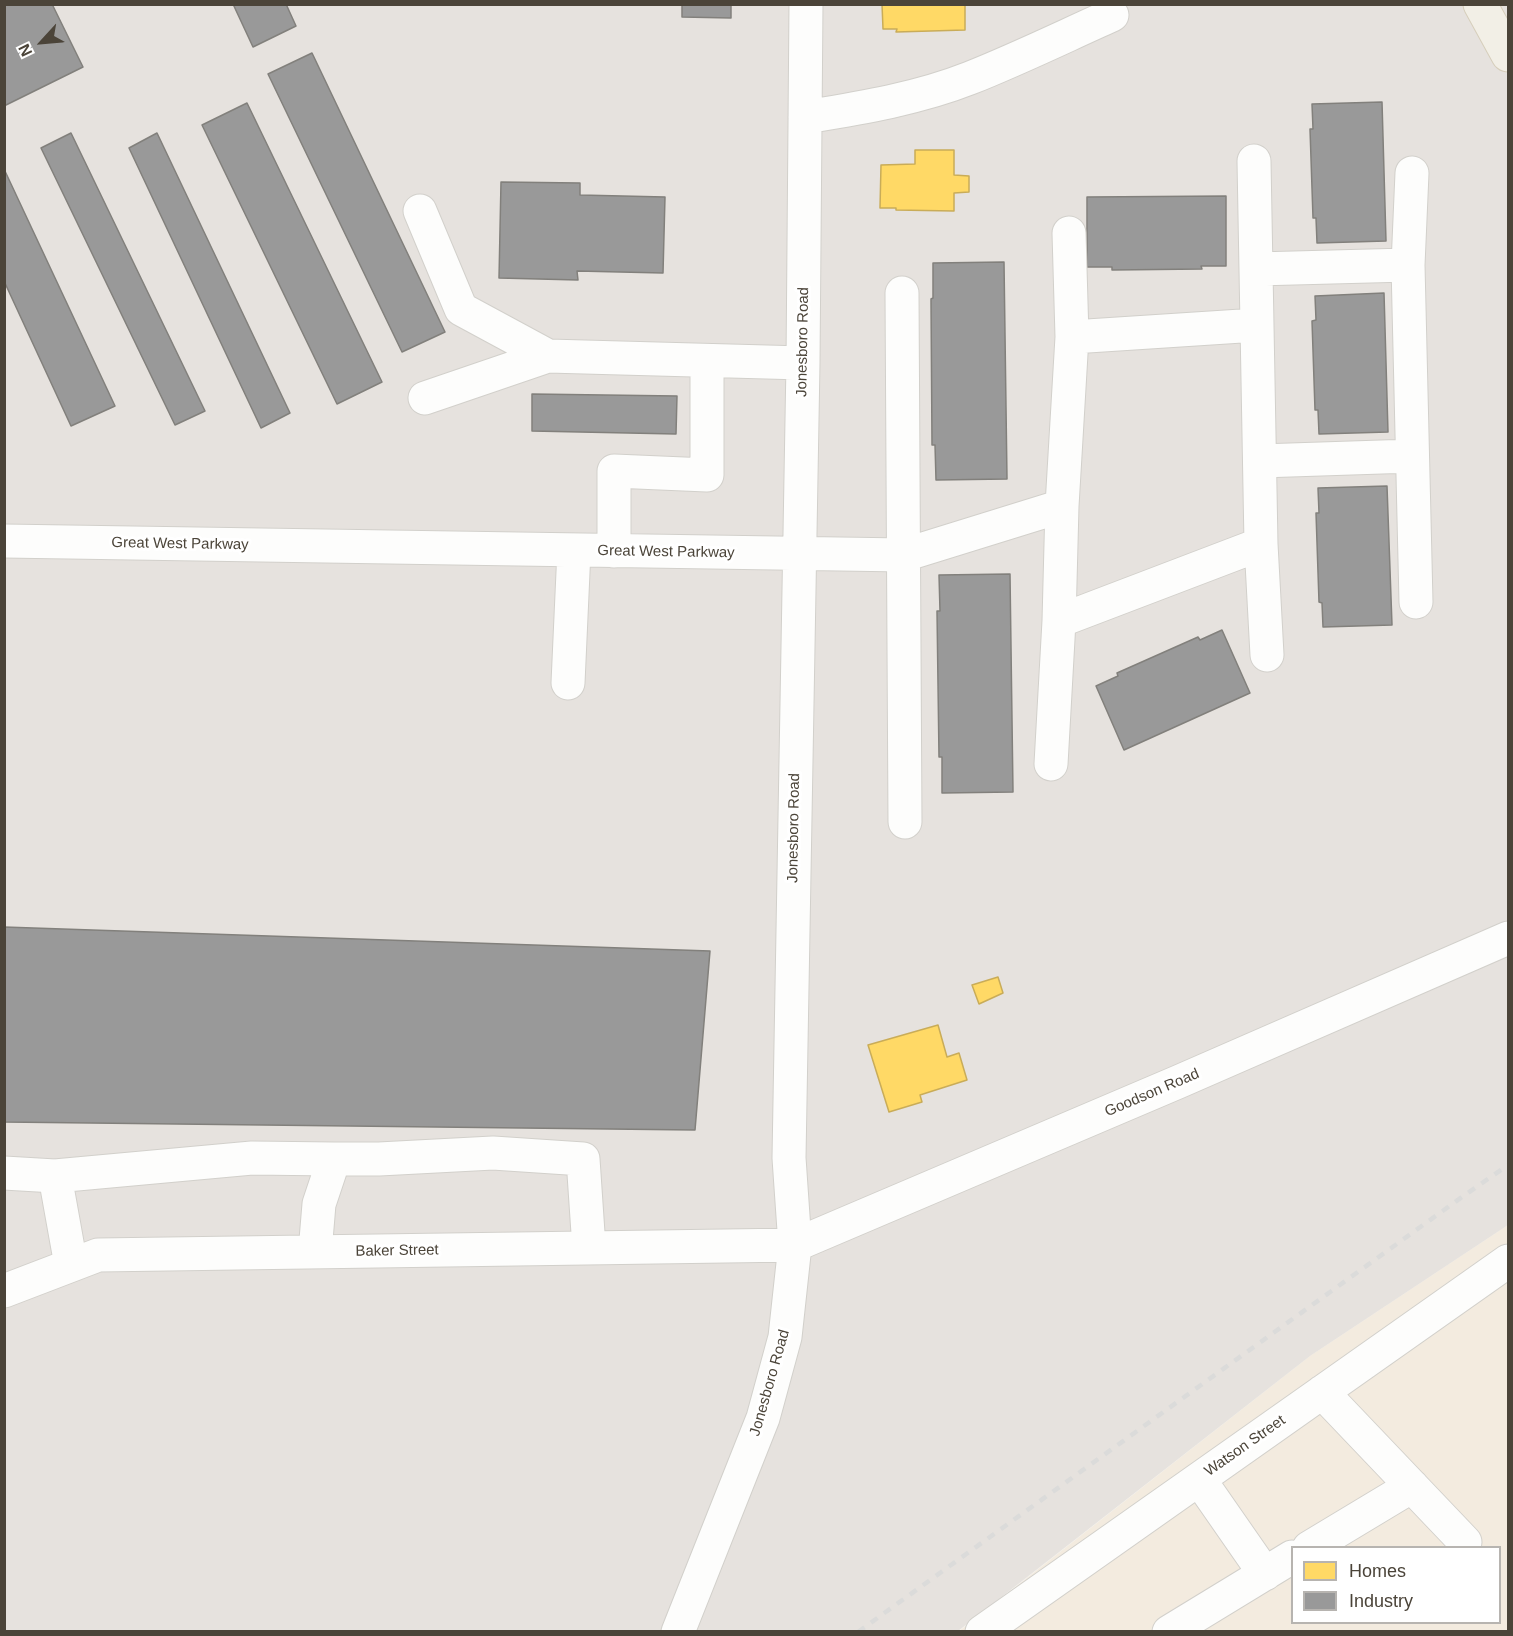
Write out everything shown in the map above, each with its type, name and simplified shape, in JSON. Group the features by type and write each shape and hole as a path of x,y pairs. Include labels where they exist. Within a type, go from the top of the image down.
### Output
{"main road":[{"path":"1480,4 1509,55"}],"street":[{"name":"Jonesboro Road","path":"678,1632 763,1418 785,1337 795,1245 789,1158 803,363 806,4"},
{"path":"805,117 872,106 929,92 969,78 1112,15"},
{"path":"1254,161 1261,544 1267,655"},
{"path":"1412,173 1408,265 1416,602"},
{"path":"420,211 461,309 548,356"},
{"path":"1051,765 1072,337 1069,233"},
{"path":"1256,269 1408,265"},
{"path":"902,293 905,822"},
{"path":"1072,337 1257,325"},
{"path":"425,398 548,356 803,363"},
{"path":"614,551 614,471 707,475 706,360"},
{"path":"1260,461 1412,456"},
{"name":"Great West Parkway","path":"4,541 904,555 1062,506"},
{"path":"1059,621 1261,544"},
{"path":"568,683 574,550"},
{"name":"Goodson Road","path":"795,1245 1509,938"},
{"path":"4,1173 55,1176 252,1158 379,1159 493,1153 583,1159 589,1248"},
{"path":"315,1252 319,1204 334,1158"},
{"path":"55,1176 72,1265"},
{"name":"Baker Street","path":"4,1291 98,1255 795,1245"},
{"name":"Watson Street","path":"982,1632 1509,1261"},
{"path":"1322,1392 1465,1542"},
{"path":"1199,1479 1265,1574"},
{"path":"1312,1546 1412,1486"},
{"path":"1169,1632 1291,1558"}],"shaded area":[{"path":"5,5 1508,5 1508,1225 1310,1356 958,1631 5,1632"},
{"path":"1508,1225 1508,1631 958,1632 1310,1356"}],"building: Homes":[{"path":"882,4 965,4 965,30 896,32 897,29 883,29"},
{"path":"915,150 954,150 954,175 969,176 969,192 954,193 954,211 880,208 881,165 915,164"},
{"path":"998,977 1003,993 979,1004 972,985"},
{"path":"938,1025 947,1057 959,1053 967,1080 920,1095 922,1102 889,1112 868,1045"}],"building: Industry":[{"path":"4,4 52,4 83,67 4,106"},
{"path":"233,4 286,4 296,26 253,47"},
{"path":"682,4 731,4 731,18 682,17"},
{"path":"312,53 445,332 402,352 268,74"},
{"path":"1382,102 1386,241 1317,243 1316,218 1313,218 1310,129 1313,129 1312,104"},
{"path":"247,103 382,382 337,404 202,125"},
{"path":"71,133 205,411 175,425 41,148"},
{"path":"157,133 290,413 261,428 129,148"},
{"path":"4,169 115,406 71,426 4,281"},
{"path":"501,182 580,183 580,195 665,197 663,273 577,271 578,280 499,278"},
{"path":"1226,196 1226,266 1201,266 1202,269 1112,270 1112,267 1087,267 1087,197"},
{"path":"1004,262 1007,479 936,480 935,445 932,445 931,299 933,298 933,263"},
{"path":"1384,293 1388,432 1319,434 1318,410 1315,410 1312,321 1316,320 1315,296"},
{"path":"532,394 677,396 676,434 532,431"},
{"path":"1387,486 1392,625 1323,627 1322,603 1319,602 1316,513 1319,513 1318,488"},
{"path":"1010,574 1013,792 942,793 942,757 939,757 937,611 940,611 939,575"},
{"path":"1222,630 1250,693 1124,750 1096,686 1118,676 1117,673 1198,637 1200,640"},
{"path":"4,927 710,951 695,1130 4,1122"}],"railway":[{"path":"858,1632 1508,1165"}]}
